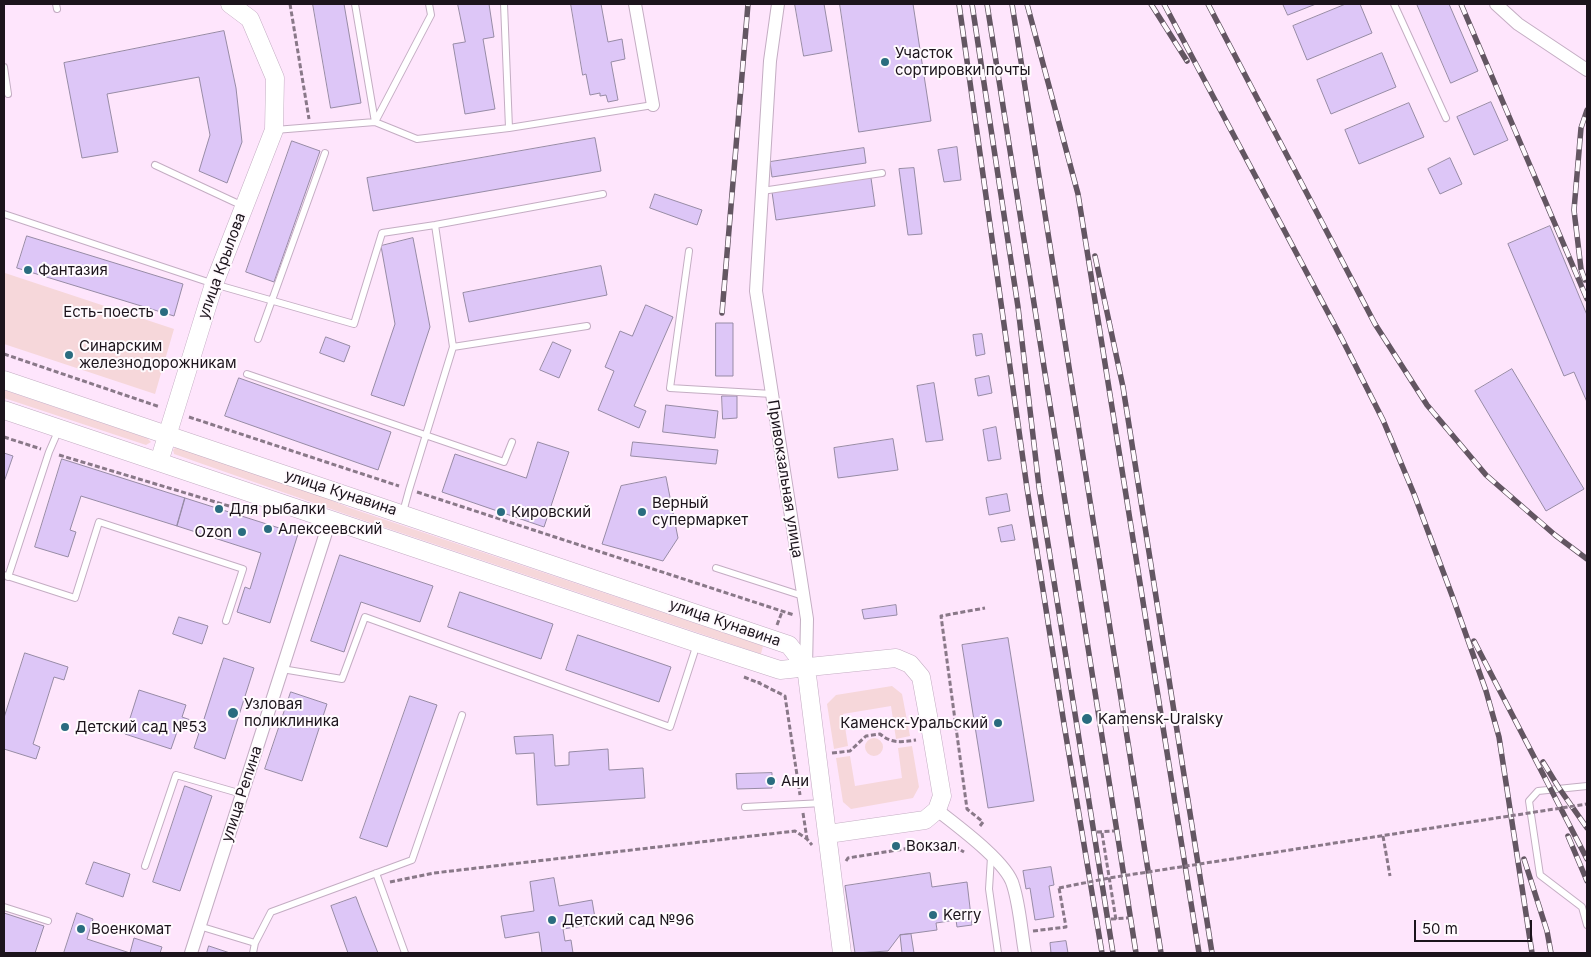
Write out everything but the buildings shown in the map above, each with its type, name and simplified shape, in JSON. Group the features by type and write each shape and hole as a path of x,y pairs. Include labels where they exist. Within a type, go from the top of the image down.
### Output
{"street":[{"path":"230,4 250,19 275,78 274,130"},
{"path":"635,4 653,105"},
{"name":"Привокзальная улица","path":"778,4 770,61 756,291 804,596 807,620 806,667 842,953"},
{"path":"1496,4 1518,24 1587,70"},
{"name":"улица Крылова","path":"159,462 214,284 274,130"},
{"name":"улица Кунавина","path":"4,380 789,645 806,667"},
{"name":"улица Кунавина","path":"4,410 764,665 780,670 806,667"},
{"name":"улица Репина","path":"191,953 330,520"},
{"path":"806,667 896,658 910,664 921,677 942,796 937,810 925,820 828,834"},
{"path":"937,810 1002,867 1013,883 1025,953"}],"lane":[{"path":"355,4 375,122"},
{"path":"375,122 431,15 429,4"},
{"path":"504,4 509,128"},
{"path":"1394,4 1446,118"},
{"path":"4,67 8,94"},
{"path":"274,130 375,122 417,139 509,128 653,105"},
{"path":"258,339 325,153"},
{"path":"155,165 244,207"},
{"path":"762,191 882,173"},
{"path":"4,214 214,284 354,324 382,232 435,225 603,194"},
{"path":"403,514 453,347 435,225"},
{"path":"689,251 670,388 772,394"},
{"path":"453,347 587,326"},
{"path":"247,374 504,462 512,442"},
{"path":"59,429 49,452 6,576 75,598 99,522 243,569 226,621"},
{"path":"716,568 804,596"},
{"path":"282,669 342,680 365,617 670,727 697,643"},
{"path":"253,953 254,943 272,912 412,860 462,715"},
{"path":"145,866 176,775 242,794"},
{"path":"1587,786 1538,791 1529,801 1540,875 1582,907 1587,925"},
{"path":"744,807 824,803"},
{"path":"991,857 989,889 998,953"},
{"path":"376,873 405,953"},
{"path":"4,907 48,921"},
{"path":"199,926 254,943"}],"path":[{"path":"290,4 310,127"},
{"path":"4,437 268,518"},
{"path":"961,849 983,822 967,809 941,616 985,608"},
{"path":"772,639 782,612"},
{"path":"759,682 764,665"},
{"path":"742,677 759,682 785,696 807,839"},
{"path":"795,758 850,751 866,736 880,734 886,740 896,743 957,735"},
{"path":"1022,933 1066,927 1059,888 1109,878 1587,804"},
{"path":"380,884 434,873 795,831 807,839 813,847"},
{"path":"1114,831 1100,832 1116,920"},
{"path":"1383,836 1390,876"},
{"path":"831,871 840,869 848,858 947,842 968,855"},
{"path":"1111,919 1128,918"}],"shaded area":[{"path":"5,273 174,329 155,394 4,344"},
{"path":"4,390 147,438 151,442 146,445 4,398"},
{"path":"176,447 321,496 350,508 763,646 761,654 348,515 174,454 173,450"},
{"path":"892,686 902,694 910,736 896,739 891,706 843,714 848,746 834,749 827,704 836,695"},
{"path":"870,738 878,738 883,743 881,754 870,756 865,751 865,743"},
{"path":"912,746 919,787 913,798 851,809 843,802 836,758 850,756 855,786 902,778 898,748"}],"railway":[{"path":"722,313 748,4"},
{"path":"959,4 1027,488 1102,953"},
{"path":"972,4 1018,307 1039,487 1113,953"},
{"path":"987,4 1136,953"},
{"path":"1012,4 1161,953"},
{"path":"1027,4 1078,194 1199,953"},
{"path":"1151,4 1187,61"},
{"path":"1164,4 1342,339 1383,420 1414,494 1486,691 1499,737 1532,953"},
{"path":"1208,4 1375,324 1427,405 1486,475 1555,535 1587,559"},
{"path":"1461,4 1587,299"},
{"path":"1585,280 1581,269 1574,210 1581,128 1587,110"},
{"path":"1095,256 1123,387 1212,953"},
{"path":"1474,641 1587,859"},
{"path":"1543,762 1587,828"},
{"path":"1568,836 1587,881"},
{"path":"1524,859 1547,931 1551,953"}],"place":[{"name":"Участок сортировки почты","path":"885,62"},
{"name":"Фантазия","path":"28,270"},
{"name":"Есть-поесть","path":"164,312"},
{"name":"Синарским железнодорожникам","path":"69,355"},
{"name":"Для рыбалки","path":"219,509"},
{"name":"Кировский","path":"501,512"},
{"name":"Верный супермаркет","path":"642,512"},
{"name":"Алексеевский","path":"268,529"},
{"name":"Ozon","path":"242,532"},
{"name":"Узловая поликлиника","path":"233,713"},
{"name":"Kamensk-Uralsky","path":"1087,719"},
{"name":"Каменск-Уральский","path":"998,723"},
{"name":"Детский сад №53","path":"65,727"},
{"name":"Ани","path":"771,781"},
{"name":"Вокзал","path":"896,846"},
{"name":"Kerry","path":"933,915"},
{"name":"Детский сад №96","path":"552,920"},
{"name":"Военкомат","path":"81,929"}]}
